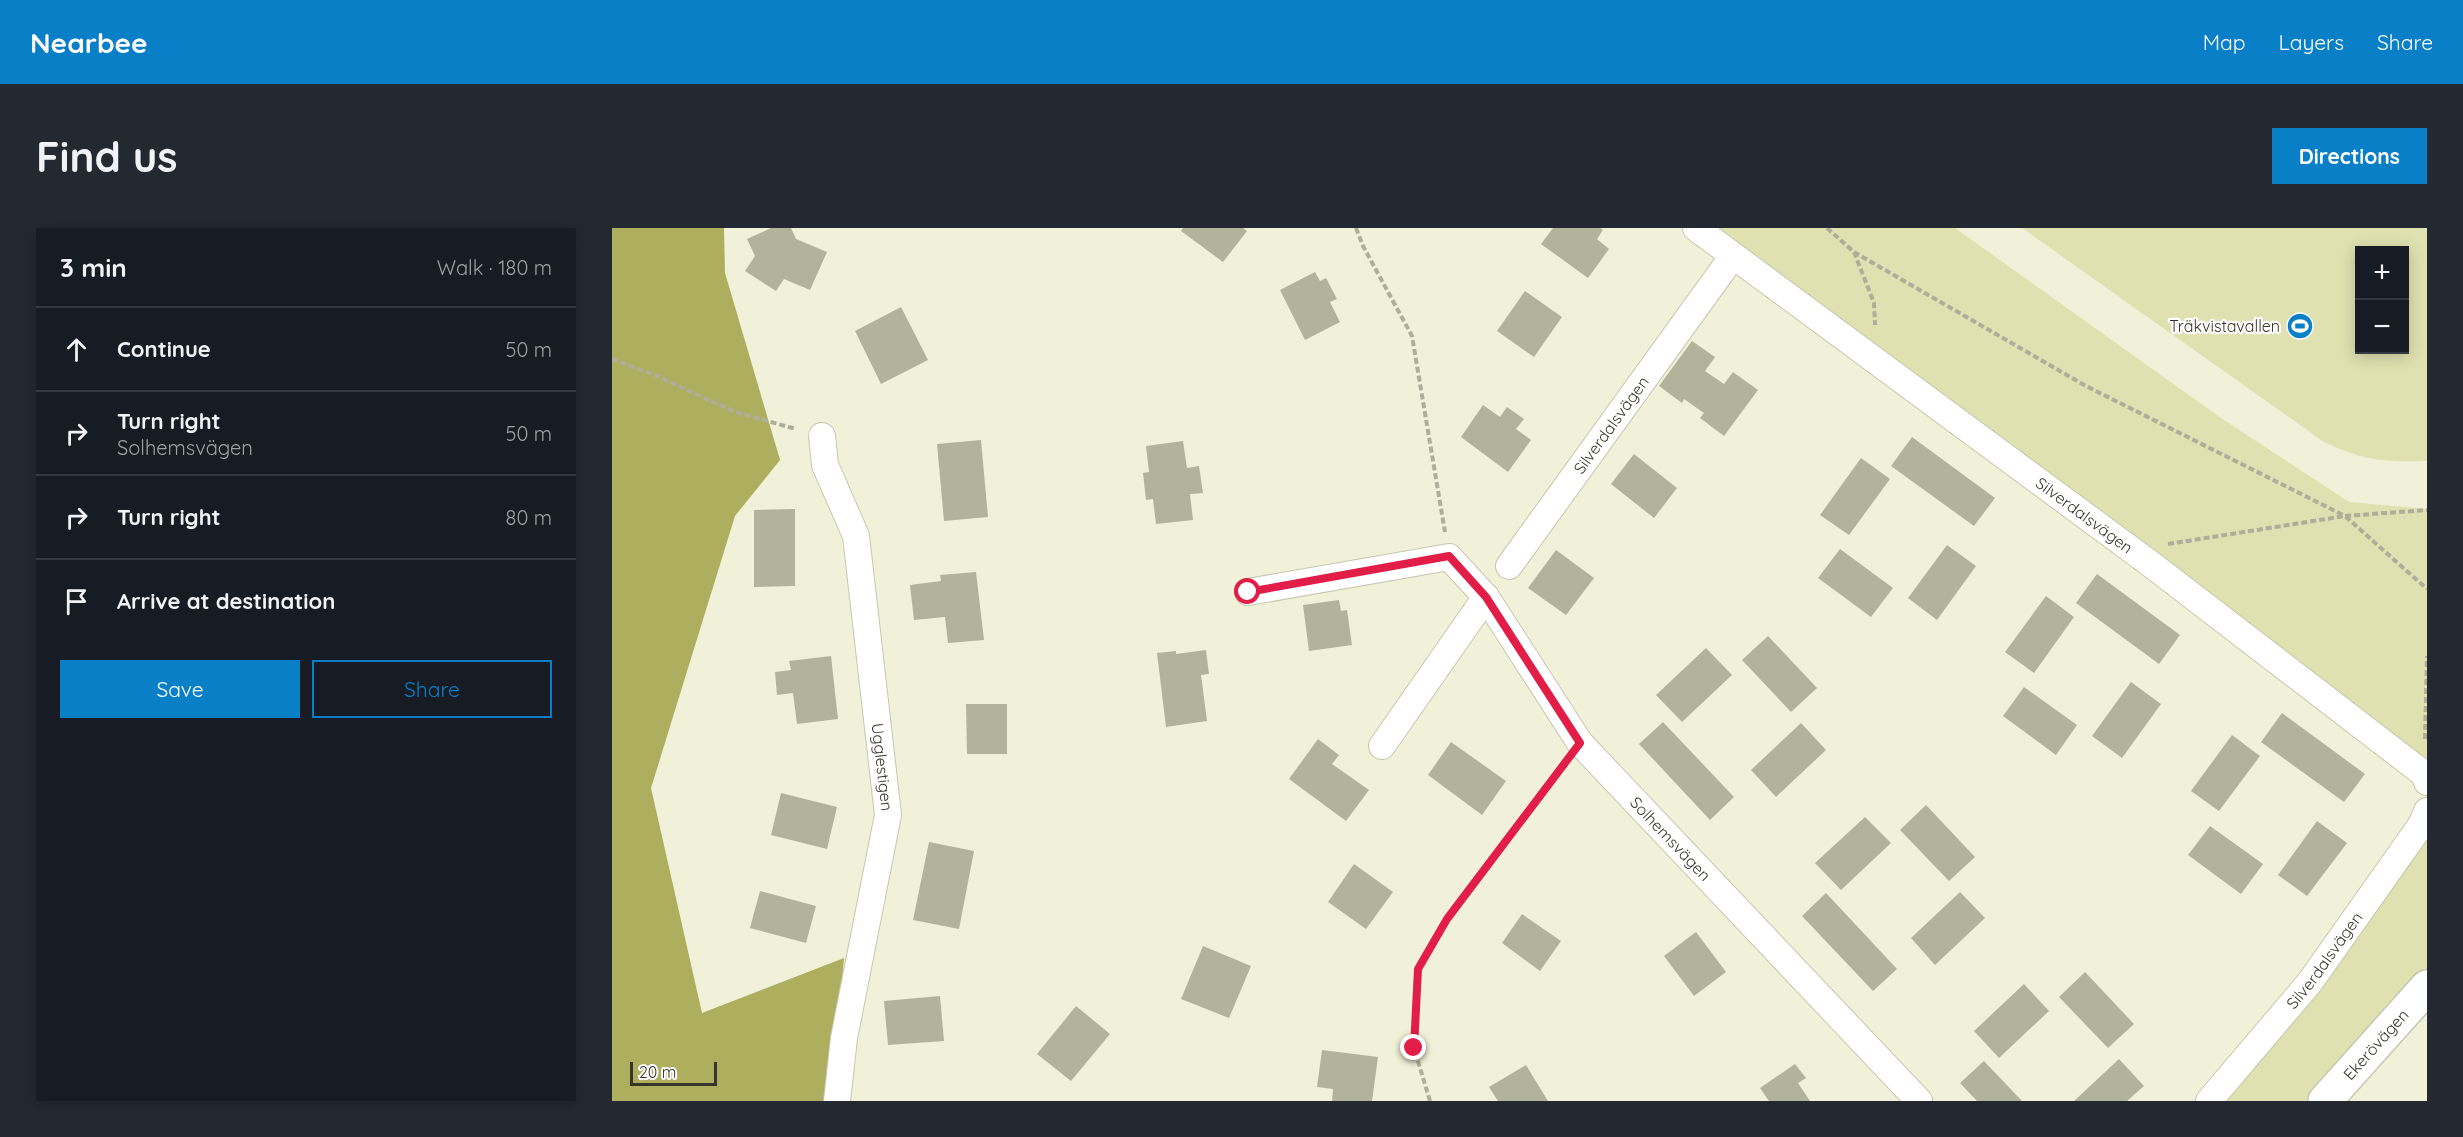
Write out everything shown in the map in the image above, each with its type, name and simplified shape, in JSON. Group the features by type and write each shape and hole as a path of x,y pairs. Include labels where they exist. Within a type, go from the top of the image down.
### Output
{"main road":[{"name":"Ekerövägen","path":"2325,1101 2427,987"}],"street":[{"name":"Silverdalsvägen","path":"1696,228 2152,565 2426,778"},
{"name":"Silverdalsvägen","path":"1509,566 1733,256"},
{"name":"Ugglestigen","path":"822,436 825,465 856,536 888,815 844,1038 837,1101"},
{"path":"1248,592 1449,556"},
{"name":"Solhemsvägen","path":"1449,556 1486,597 1580,743 1919,1101"},
{"path":"1382,746 1486,597"},
{"name":"Silverdalsvägen","path":"2209,1101 2310,982 2421,825 2427,811"}],"path":[{"path":"1356,228 1363,246 1412,336 1449,556"},
{"path":"1827,228 1854,252 2086,386 2345,516 2427,589"},
{"path":"1854,252 1874,303 1876,360"},
{"path":"612,359 655,375 735,412 822,436"},
{"path":"2152,565 2166,544 2345,516 2427,510"},
{"path":"2426,778 2427,656"},
{"path":"1430,1101 1414,1048 1418,969 1447,919 1580,743"}],"green space":[{"path":"1696,228 1955,228 2218,416 2349,502 2427,509 2427,782"},
{"path":"2022,228 2427,228 2427,461 2374,459 2324,442"},
{"path":"2427,811 2427,987 2325,1101 2209,1101"}],"shaded area":[{"path":"612,228 724,228 725,273 780,460 735,516 651,788 702,1013 844,958 831,1101 612,1101"}],"building":[{"path":"771,228 791,228 796,239 827,252 810,290 784,279 776,291 745,271 755,256 747,239"},
{"path":"1183,228 1243,228 1247,231 1223,262 1181,231"},
{"path":"1553,228 1600,228 1603,230 1597,239 1609,249 1588,278 1541,244"},
{"path":"1315,272 1320,281 1326,278 1337,299 1330,302 1340,322 1305,340 1280,290"},
{"path":"1525,291 1562,317 1534,357 1497,331"},
{"path":"901,307 928,360 881,384 855,331"},
{"path":"1692,341 1715,357 1705,371 1724,384 1733,372 1758,390 1724,436 1700,418 1704,413 1684,399 1682,403 1659,386"},
{"path":"1483,405 1500,417 1507,407 1524,419 1516,429 1531,440 1508,472 1461,437"},
{"path":"1912,437 1995,498 1974,526 1891,466"},
{"path":"981,440 988,517 944,521 937,444"},
{"path":"1183,441 1187,468 1199,466 1203,493 1190,494 1193,520 1156,524 1153,499 1146,500 1143,473 1149,472 1146,446"},
{"path":"1634,454 1677,488 1654,518 1611,484"},
{"path":"1861,458 1890,479 1849,535 1820,515"},
{"path":"795,509 795,586 754,587 754,510"},
{"path":"1947,545 1976,566 1937,620 1908,598"},
{"path":"1840,549 1893,588 1871,617 1818,578"},
{"path":"1556,550 1594,578 1566,615 1528,588"},
{"path":"976,572 984,640 948,643 945,617 914,620 910,585 941,581 940,575"},
{"path":"2097,574 2180,635 2159,664 2076,603"},
{"path":"2046,596 2074,617 2034,673 2005,652"},
{"path":"1339,600 1341,611 1347,610 1352,645 1309,651 1303,605"},
{"path":"1768,636 1817,688 1791,712 1742,660"},
{"path":"1706,648 1732,675 1682,722 1656,695"},
{"path":"1206,650 1209,674 1201,675 1207,721 1166,727 1157,653 1176,651 1176,654"},
{"path":"831,656 838,719 797,724 793,693 777,695 775,672 791,670 789,661"},
{"path":"2131,682 2161,704 2122,758 2092,736"},
{"path":"2024,687 2077,725 2056,755 2003,716"},
{"path":"966,704 1007,704 1007,754 967,754"},
{"path":"2282,713 2365,774 2344,802 2261,742"},
{"path":"1663,722 1734,797 1710,820 1639,744"},
{"path":"1801,723 1826,750 1776,797 1751,770"},
{"path":"2232,735 2260,756 2219,811 2191,791"},
{"path":"1318,739 1339,755 1332,764 1369,790 1346,821 1289,779"},
{"path":"1451,742 1506,781 1482,815 1428,775"},
{"path":"781,793 837,807 827,849 771,835"},
{"path":"1926,805 1975,857 1949,881 1900,830"},
{"path":"1865,817 1891,843 1841,890 1815,863"},
{"path":"2317,821 2347,843 2307,896 2278,875"},
{"path":"2210,826 2263,864 2241,894 2188,855"},
{"path":"929,842 974,851 959,929 913,920"},
{"path":"1354,864 1393,892 1366,929 1328,902"},
{"path":"760,891 816,906 806,943 750,928"},
{"path":"1960,892 1985,918 1935,965 1911,938"},
{"path":"1826,893 1897,969 1873,991 1802,916"},
{"path":"1522,914 1561,941 1540,971 1502,943"},
{"path":"1696,932 1726,972 1694,996 1664,956"},
{"path":"1203,946 1251,966 1229,1018 1181,999"},
{"path":"2085,972 2134,1024 2108,1048 2059,997"},
{"path":"2024,984 2049,1011 1999,1058 1974,1031"},
{"path":"940,996 944,1041 888,1045 884,1001"},
{"path":"1076,1006 1110,1034 1071,1081 1037,1054"},
{"path":"1322,1050 1378,1057 1372,1101 1332,1101 1333,1089 1317,1087"},
{"path":"2119,1059 2144,1086 2127,1101 2074,1101"},
{"path":"1984,1061 2022,1101 1977,1101 1960,1083"},
{"path":"1795,1064 1806,1078 1798,1083 1810,1101 1769,1101 1760,1088"},
{"path":"1526,1065 1548,1101 1498,1101 1489,1087"}],"place":[{"name":"Träkvistavallen","path":"2300,326"}],"route":[{"path":"1248,592 1449,556 1486,597 1580,743 1447,919 1418,969 1414,1048"}]}
